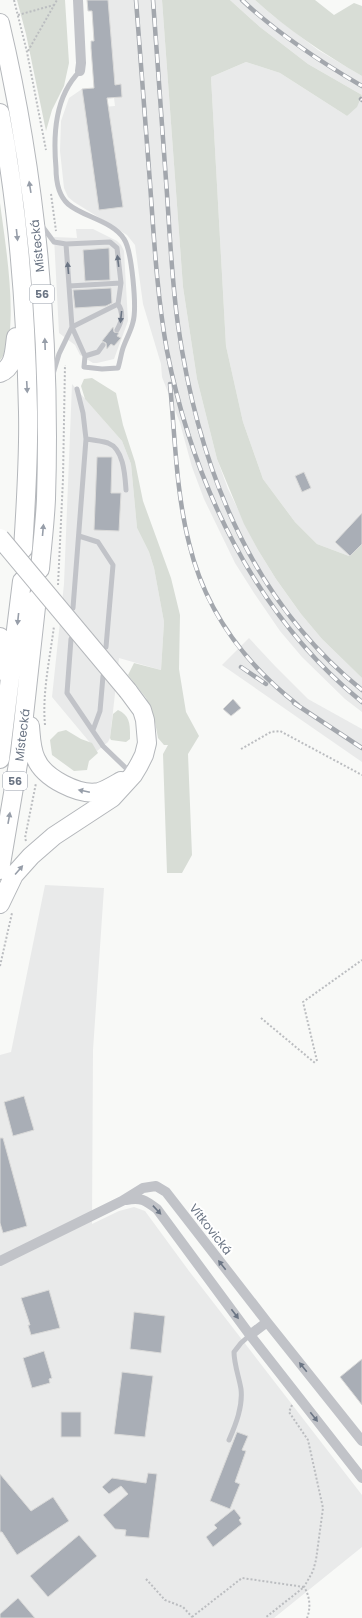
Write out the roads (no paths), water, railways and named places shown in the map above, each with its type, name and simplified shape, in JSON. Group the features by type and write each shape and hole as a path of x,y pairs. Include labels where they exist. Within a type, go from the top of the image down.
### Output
{"highway":[{"name":"Místecká","path":"0,23 18,110 34,214 43,306 47,400 46,501 40,568"},
{"name":"Místecká","path":"0,113 10,170 22,278 28,413 23,549"},
{"path":"0,373 3,372 14,359 22,278"},
{"path":"0,538 128,691 142,710 147,731 147,743 144,755 133,775 112,798 54,836 31,856 14,875 7,905"},
{"name":"Místecká","path":"0,759 22,581"},
{"name":"Místecká","path":"0,870 20,752 37,598"},
{"path":"0,637 9,695"},
{"path":"27,692 31,744 36,760 53,779 88,793 101,792 133,775"}],"street":[{"path":"78,0 81,63 80,71"},
{"name":"Vítkovická","path":"0,1261 122,1201 143,1188 156,1186 166,1192 362,1441"},
{"name":"Vítkovická","path":"122,1201 138,1198 149,1202 157,1209 250,1335 362,1478"},
{"path":"250,1335 267,1322"}],"lane":[{"path":"66,244 72,327 85,356 84,367 102,369 118,368 133,322 135,309 130,254 124,239 115,230 68,204 60,195 56,178 54,138 57,116 71,80 80,71"},
{"path":"34,214 54,242 66,244 110,242 117,248 121,283 118,304 122,310 122,318 117,330"},
{"path":"69,286 121,283"},
{"path":"47,400 59,354 72,327 118,304"},
{"path":"85,356 98,352 103,346"},
{"path":"73,608 86,439 83,413 77,390"},
{"path":"86,439 110,444 119,453 124,468 126,490"},
{"path":"79,536 98,542 114,566 106,646"},
{"path":"71,639 67,693 103,746 133,775"},
{"path":"93,730 100,712 103,676"},
{"path":"229,1440 236,1423 241,1398 234,1352 240,1342 250,1335"}],"railway":[{"path":"136,0 158,288 167,351 178,400 193,449 212,497 234,544 260,588 290,629 324,668 362,702"},
{"path":"153,0 171,260 176,309 187,377 199,428 215,478 235,526 259,571 288,614 322,654 362,690"},
{"path":"242,0 284,36 330,67 362,86"},
{"path":"170,384 176,464 181,504 189,543 196,568 205,591 229,634 244,653 260,672 298,705"},
{"path":"241,667 266,684"},
{"path":"294,703 362,748"}]}
